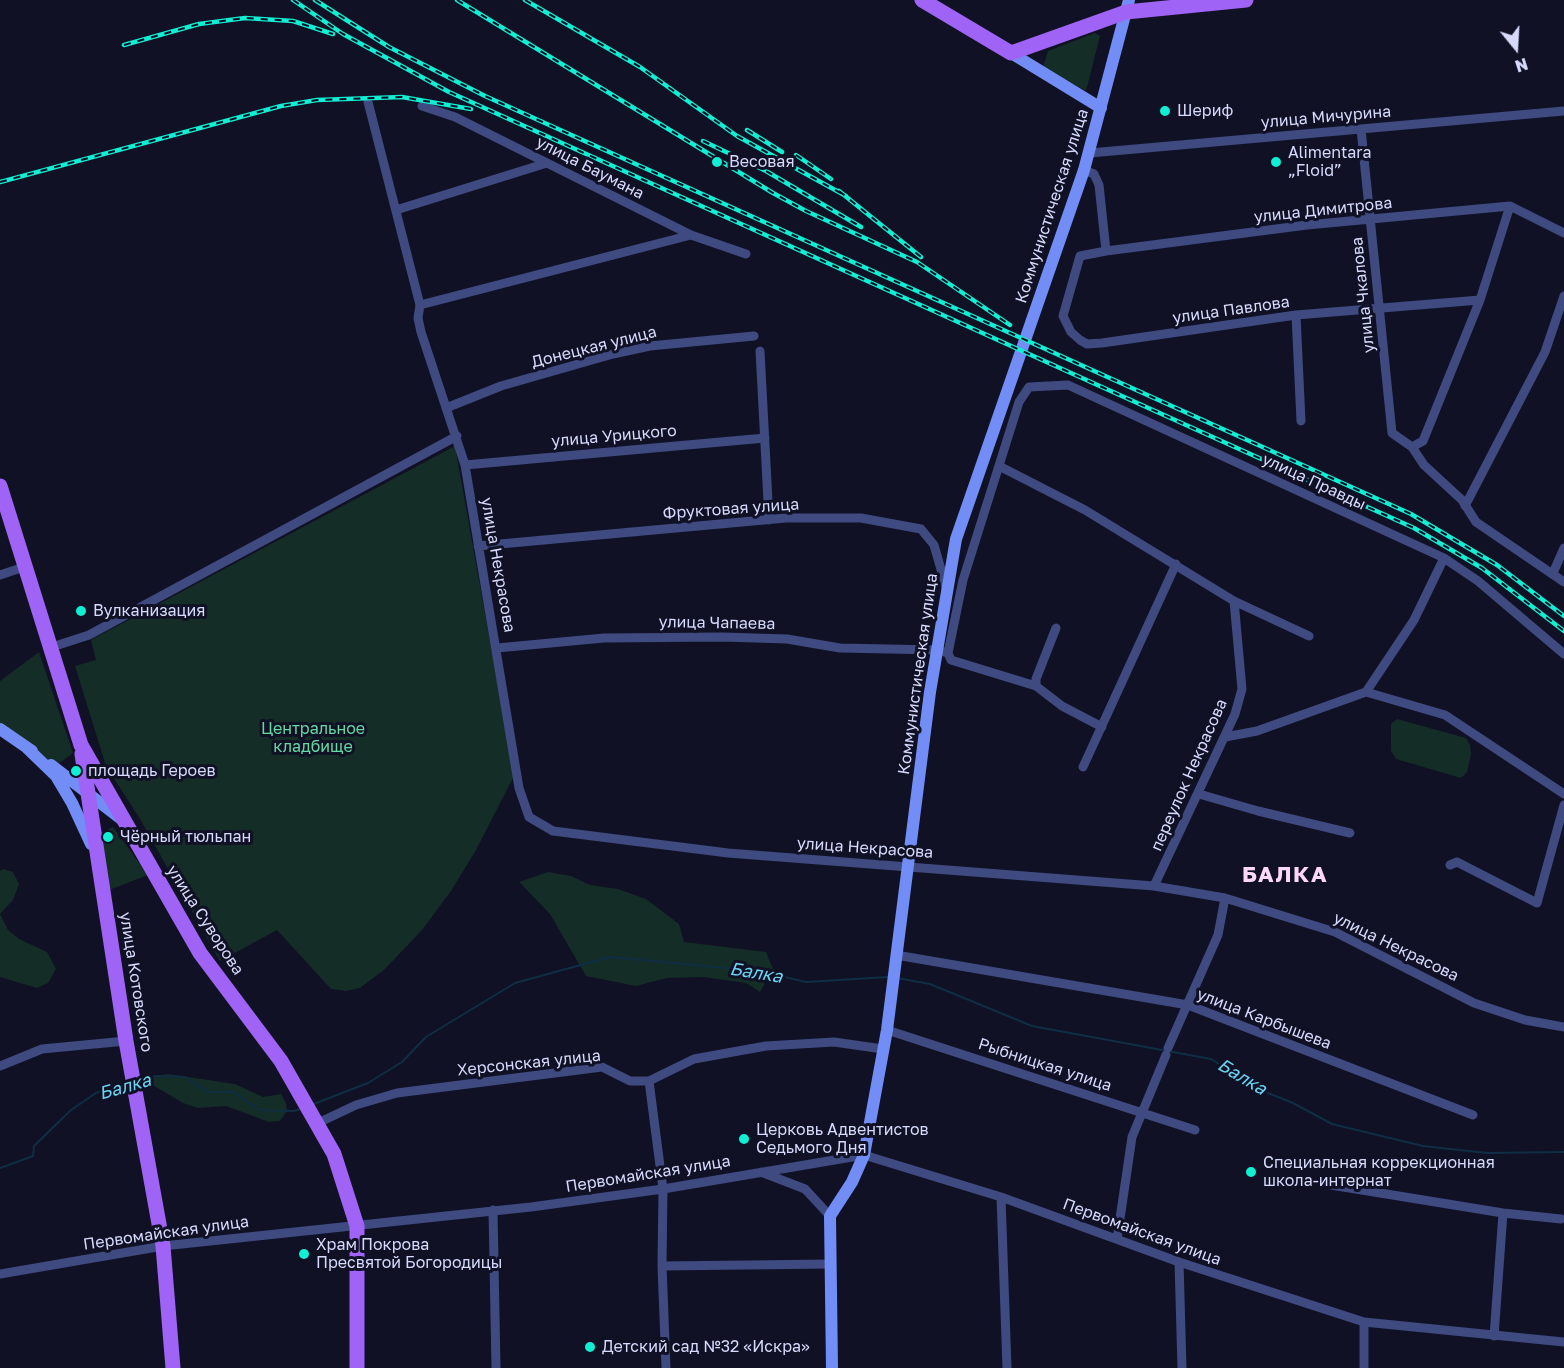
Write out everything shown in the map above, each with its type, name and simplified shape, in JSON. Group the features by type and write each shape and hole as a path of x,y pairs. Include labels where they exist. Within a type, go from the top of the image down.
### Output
{"main road":[{"path":"922,0 1101,108"},
{"path":"1011,53 1127,6 1246,0"},
{"name":"Коммунистическая улица","path":"830,1216 852,1182 864,1155 887,1030 907,867 942,652 946,587 956,540 1090,153 1127,6"},
{"name":"улица Суворова","path":"0,486 27,566 81,745 121,819 200,953 281,1061 334,1154 357,1226 357,1368"},
{"path":"0,729 86,789 121,819"},
{"name":"улица Котовского","path":"81,745 126,1041 164,1246 173,1368"},
{"path":"26,747 56,776 72,803 90,838 101,880"},
{"path":"830,1216 832,1368"}],"street":[{"name":"улица Некрасова","path":"368,102 420,305 418,318 421,332 465,465 519,788 529,817 553,831 728,853 1154,886 1225,898 1335,932 1474,1003 1525,1020 1564,1028"},
{"name":"улица Баумана","path":"422,106 455,117 691,235 746,254"},
{"name":"улица Мичурина","path":"1090,153 1564,111"},
{"name":"улица Чкалова","path":"1361,129 1392,432 1412,447 1424,465 1458,495 1476,522 1564,582"},
{"path":"396,210 547,164"},
{"path":"1084,170 1094,174 1099,185 1106,251"},
{"path":"1412,447 1423,441 1480,300 1510,206 1564,233"},
{"name":"улица Димитрова","path":"1080,256 1371,219 1510,206"},
{"path":"420,305 691,235"},
{"name":"улица Павлова","path":"1080,256 1063,316 1071,332 1088,344 1296,315 1480,300"},
{"path":"1465,506 1545,352 1564,296"},
{"path":"1296,315 1301,422"},
{"name":"Донецкая улица","path":"446,408 501,386 613,354 650,346 754,336"},
{"path":"760,351 769,520"},
{"name":"улица Правды","path":"999,466 1019,402 1029,387 1068,385 1444,558 1478,581 1564,654"},
{"path":"52,647 89,635 457,436"},
{"name":"улица Урицкого","path":"465,465 765,438"},
{"path":"1102,727 1062,706 1036,686 951,660 942,652 999,466 1085,510 1234,601 1309,636"},
{"name":"Фруктовая улица","path":"478,546 786,518 861,518 921,529 934,545 946,587"},
{"path":"1553,573 1564,548"},
{"path":"1366,692 1414,620 1444,558"},
{"path":"1083,767 1176,564"},
{"path":"0,575 27,566"},
{"name":"переулок Некрасова","path":"1154,886 1235,714 1242,689 1234,601"},
{"path":"1036,686 1036,679 1056,628"},
{"name":"улица Чапаева","path":"497,648 604,638 722,637 787,639 840,648 942,652"},
{"path":"1225,737 1257,731 1366,692 1445,715 1564,794"},
{"path":"1199,794 1258,812 1350,833"},
{"path":"1450,865 1457,862 1537,903 1564,805"},
{"path":"1117,1239 1132,1137 1140,1112 1218,935 1225,898"},
{"name":"улица Карбышева","path":"896,955 1188,1005 1473,1115"},
{"name":"Рыбницкая улица","path":"887,1030 1195,1131"},
{"path":"0,1066 42,1049 126,1041"},
{"path":"666,1368 662,1266 663,1189 649,1081 694,1059 766,1046 834,1042 883,1049"},
{"name":"Херсонская улица","path":"318,1123 356,1105 397,1094 602,1067 630,1081 649,1081"},
{"name":"Первомайская улица","path":"0,1274 164,1246 357,1226 663,1189 864,1155 1001,1197 1179,1262 1364,1322 1564,1342"},
{"path":"761,1172 805,1190 830,1216"},
{"path":"1330,1185 1503,1213 1561,1219"},
{"path":"1001,1197 1007,1368"},
{"path":"494,1210 496,1368"},
{"path":"1494,1336 1503,1213"},
{"path":"1179,1262 1182,1368"},
{"path":"662,1266 831,1264"},
{"path":"1364,1322 1364,1368"}],"green space":[{"path":"1095,33 1100,36 1086,91 1043,67 1048,51"},
{"name":"Центральное кладбище","path":"455,446 514,776 476,850 451,891 422,930 385,969 360,988 346,991 331,989 277,930 220,961 140,819 106,766 75,666 96,660 91,640"},
{"path":"39,652 73,753 54,767 0,728 0,681"},
{"path":"1397,719 1466,738 1471,754 1467,772 1461,778 1396,759 1391,751 1391,724"},
{"path":"113,827 148,875 109,890 101,833"},
{"path":"3,869 13,872 19,884 13,900 0,914 0,871"},
{"path":"548,872 571,876 590,885 618,889 646,899 679,924 684,942 766,952 773,969 760,992 746,983 703,977 667,978 636,986 586,976 550,914 519,882"},
{"path":"0,914 8,930 19,939 47,952 56,969 48,983 37,988 0,977"},
{"path":"168,1074 235,1084 263,1097 281,1094 287,1111 280,1121 269,1122 226,1106 198,1108 183,1103 149,1083 152,1076"}],"waterway":[{"name":"Балка","path":"311,1105 368,1083 402,1062 426,1037 515,983 610,957 759,971 806,982 888,977"},
{"name":"Балка","path":"897,978 930,984 1032,1026 1211,1059 1263,1091 1293,1103 1332,1124 1423,1146 1487,1153 1564,1152"},
{"name":"Балка","path":"139,1078 185,1077 208,1092 233,1092 260,1110 294,1111 300,1109"},
{"name":"Балка","path":"0,1168 33,1156 34,1146 71,1110 96,1093 128,1081"}],"railway":[{"path":"293,0 343,34 449,92 1414,528 1482,568 1564,631"},
{"path":"315,0 389,47 485,96 1411,514 1497,565 1564,616"},
{"path":"457,0 773,193 806,211 917,262 1010,325"},
{"path":"525,0 640,67 737,136 846,196"},
{"path":"124,45 199,24 245,18 293,21 333,34"},
{"path":"0,182 281,106 317,100 402,97 471,109"},
{"path":"747,130 782,152"},
{"path":"703,141 766,171 861,227"},
{"path":"796,155 831,179"},
{"path":"839,191 921,257"}],"place":[{"name":"Шериф","path":"1165,111"},
{"name":"Весовая","path":"717,162"},
{"name":"Alimentara „Floid”","path":"1276,162"},
{"name":"Вулканизация","path":"81,611"},
{"name":"площадь Героев","path":"76,771"},
{"name":"Чёрный тюльпан","path":"108,837"},
{"name":"Церковь Адвентистов Седьмого Дня","path":"744,1139"},
{"name":"Специальная коррекционная школа-интернат","path":"1251,1172"},
{"name":"Храм Покрова Пресвятой Богородицы","path":"304,1254"},
{"name":"Детский сад №32 «Искра»","path":"590,1347"}],"district":[{"name":"БАЛКА","path":"1285,875"}]}
